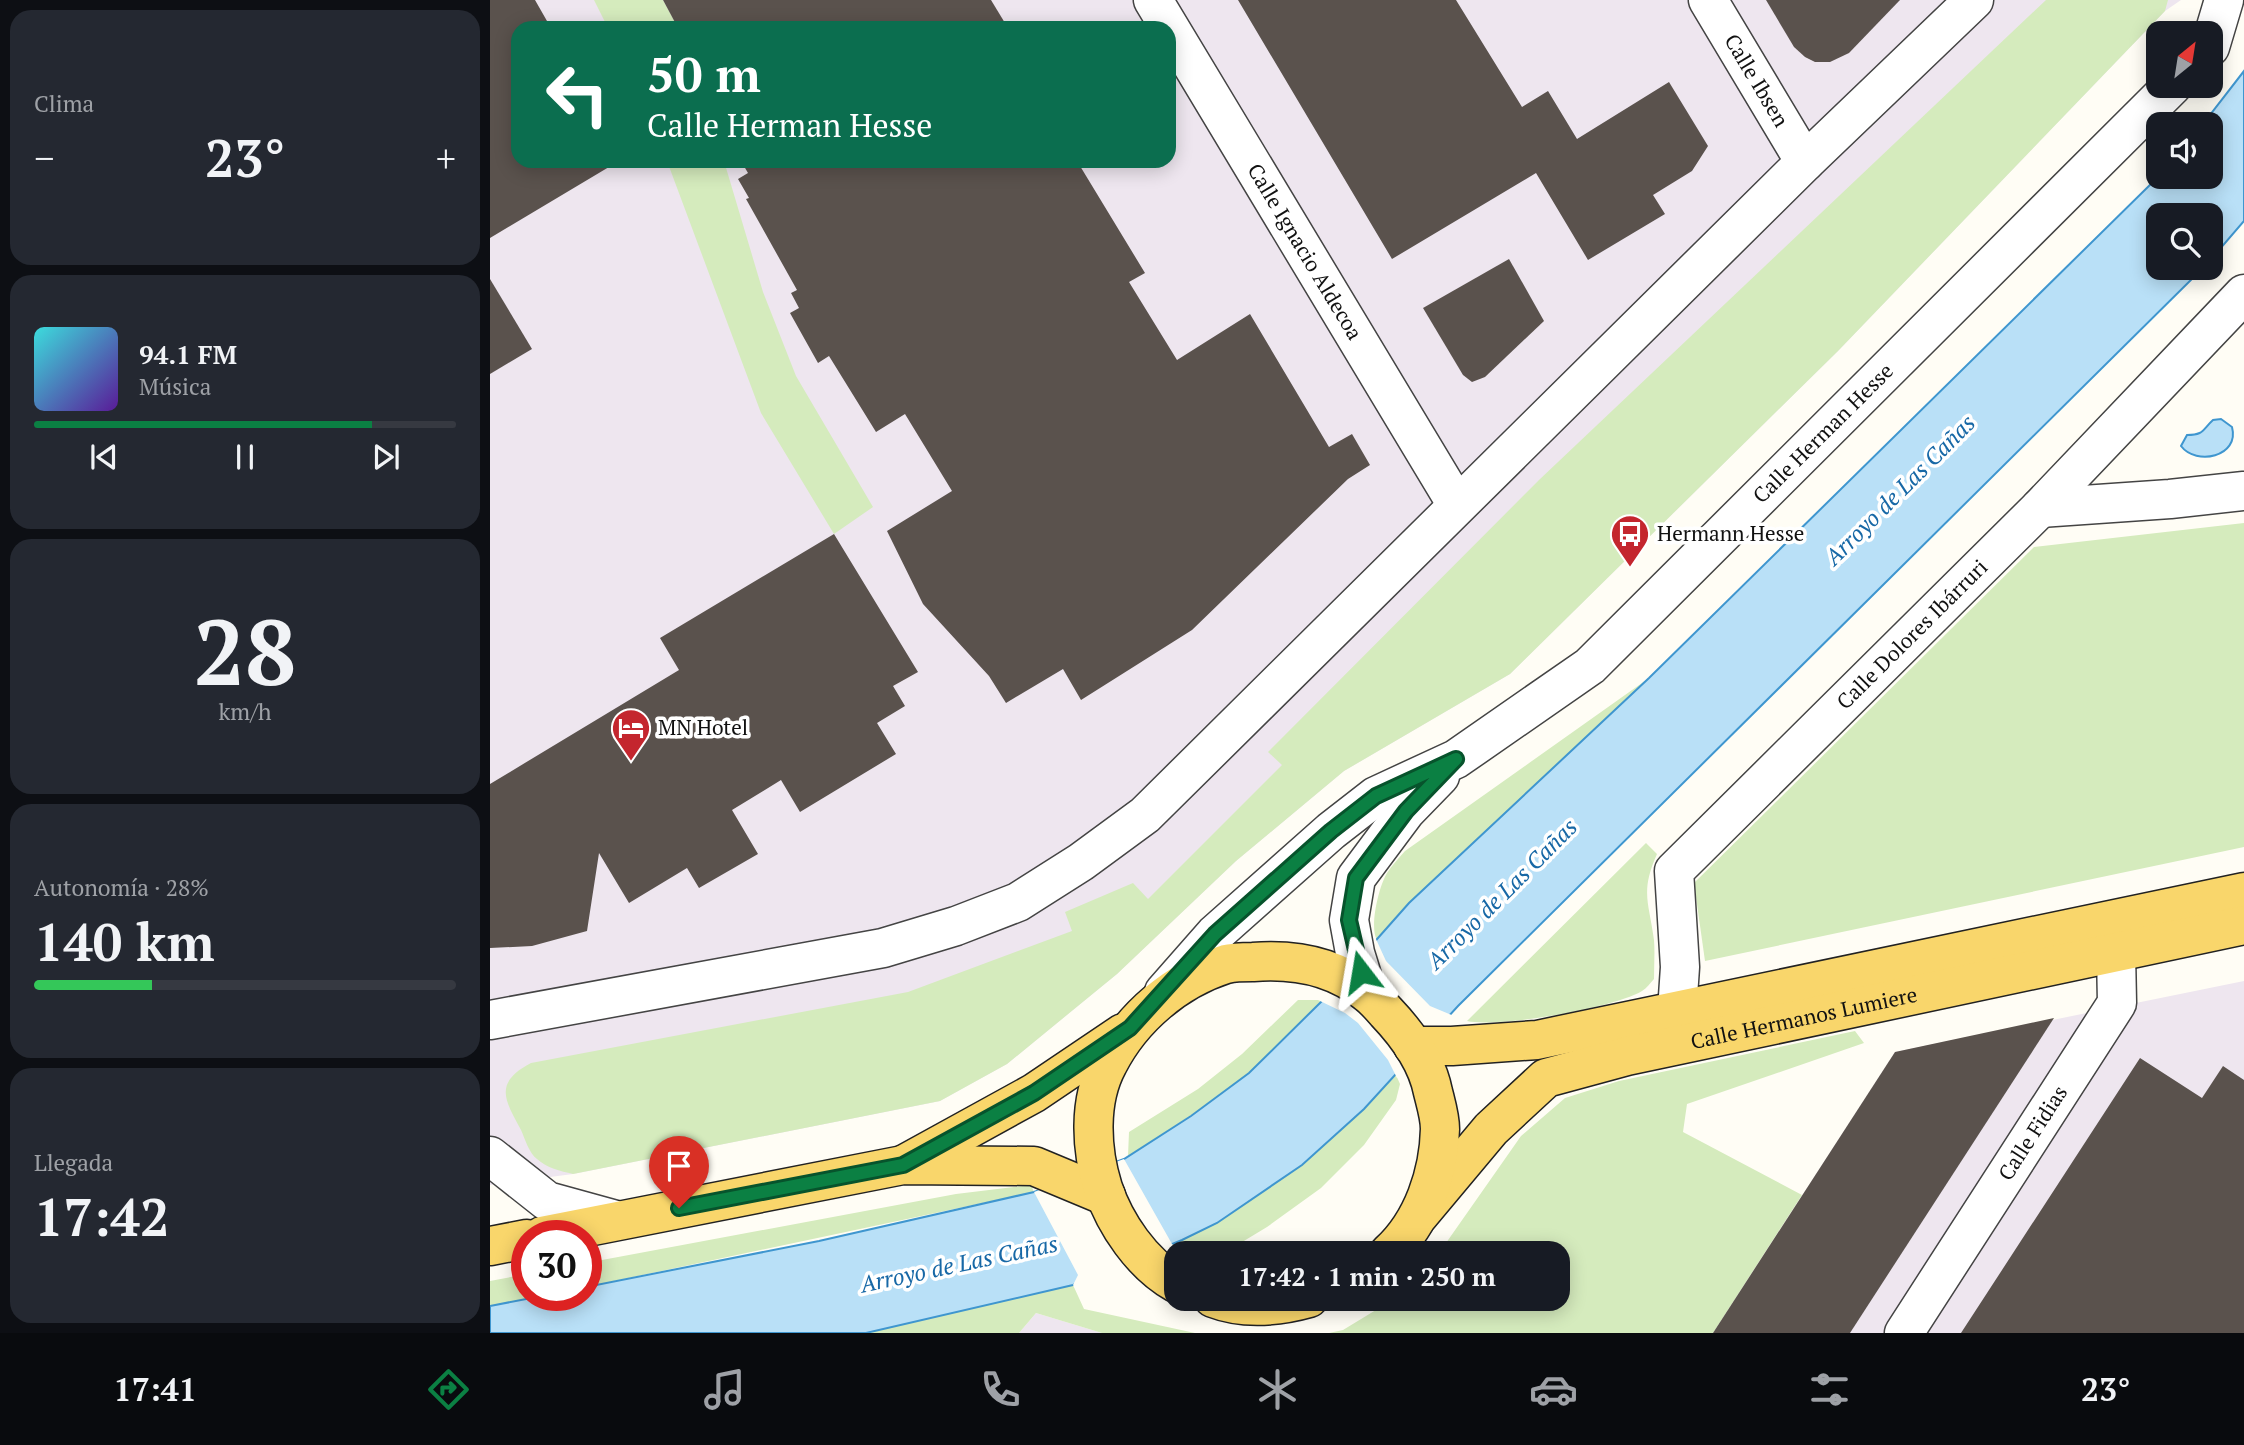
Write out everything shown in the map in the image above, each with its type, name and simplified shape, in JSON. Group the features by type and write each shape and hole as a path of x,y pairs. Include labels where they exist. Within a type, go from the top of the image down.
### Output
{"main road":[{"name":"Calle Hermanos Lumiere","path":"1419,1215 1492,1129 1546,1078 2113,937 2244,892"},
{"name":"Calle Hermanos Lumiere","path":"1425,1051 1538,1040 1677,1011 2113,937 2244,925"},
{"path":"1164,1274 1153,1267 1090,1181 1095,1106 1106,1066 1139,1019 1185,982 1228,964 1279,960 1352,973 1425,1051 1440,1126 1436,1167 1419,1215 1401,1241"},
{"name":"Calle Herman Hesse","path":"903,1165 1034,1093 1139,1019"},
{"name":"Calle Herman Hesse","path":"602,1223 903,1165 1034,1166 1090,1181"},
{"path":"490,1246 511,1242"}],"street":[{"name":"Calle Ignacio Aldecoa","path":"1153,0 1166,21"},
{"name":"Calle Ibsen","path":"1708,0 1805,162"},
{"path":"490,1020 883,948 957,926 1018,902 1081,862 1146,814 1805,162 1974,0"},
{"path":"2218,21 2224,0"},
{"name":"Calle Ignacio Aldecoa","path":"1176,38 1457,505"},
{"name":"Calle Herman Hesse","path":"1139,1019 1215,934 1331,831 1376,796 1456,759 1590,667 2160,98"},
{"name":"Calle Dolores Ibárruri","path":"1677,1011 1680,967 1674,871 2039,508 2244,294"},
{"path":"2039,508 2244,491"},
{"name":"Calle Herman Hesse","path":"1352,973 1349,920 1356,878 1406,811 1456,759"},
{"name":"Calle Fidias","path":"1904,1333 2117,1003 2113,937"},
{"path":"490,1156 547,1201 616,1220"}],"shaded area":[{"path":"490,0 2181,0 2155,21 2146,21 2146,31 1838,351 1510,674 1344,771 1236,861 1117,974 1007,1064 940,1101 573,1174 490,1185"},
{"path":"2244,981 2244,1333 1713,1333 1895,1052"},
{"path":"1036,1313 1102,1333 1019,1333"}],"green space":[{"path":"594,0 663,0 674,21 604,21"},
{"path":"2046,0 2168,0 2165,11 2155,21 2146,21 2146,31 1838,351 1510,674 1344,771 1236,861 1117,974 1007,1064 940,1101 573,1174 549,1167 534,1156 510,1110 506,1093 511,1078 531,1063 908,992 1072,931 1065,912 1133,883 1148,899 1282,765 1268,752 1539,480"},
{"path":"670,168 726,168 763,292 796,376 873,507 834,534 761,413"},
{"path":"2244,523 2244,847 1705,961 1694,883 2034,547"},
{"path":"1649,678 1409,903 1377,940 1374,926 1381,887 1389,870 1405,851"},
{"path":"1646,843 1657,854 1647,888 1654,940 1654,979 1647,987 1628,997 1583,1010 1504,1022 1467,1021"},
{"path":"1298,1000 1323,1000 1249,1073 1128,1156 1129,1132 1198,1089 1242,1054"},
{"path":"1855,1031 1864,1043 1687,1104 1683,1132 1802,1195 1713,1333 1329,1333 1343,1330 1374,1311 1570,1311 1570,1241 1447,1241 1521,1136 1565,1098 1619,1081"},
{"path":"1396,1075 1400,1084 1396,1100 1364,1145 1321,1188 1244,1241 1180,1241 1182,1240 1363,1109"},
{"path":"1031,1185 1034,1192 602,1284 602,1260 956,1194"},
{"path":"511,1277 511,1302 490,1306 490,1281"},
{"path":"1073,1285 1084,1309 1195,1333 1102,1333 1036,1313 1019,1333 861,1333"}],"water":[{"name":"Arroyo de Las Cañas","path":"2244,71 2244,221 2223,245 2223,203 2146,203 2146,280 2191,280 1458,1006 1364,1109 1302,1165 1217,1223 1180,1241 1164,1241 1164,1247 1073,1285 866,1333 490,1333 490,1306 511,1302 511,1311 602,1311 602,1284 819,1241 1034,1192 1124,1159 1191,1116 1249,1073 1323,1000 1409,903 1649,678 2146,189 2223,189 2223,112 2212,112"},
{"path":"2221,419 2232,427 2233,437 2230,445 2223,451 2206,457 2196,456 2181,446 2187,435 2200,433 2213,420"}],"pier":[{"path":"1375,937 1386,961 1430,1006 1454,1016 1397,1078 1388,1060 1358,1023 1345,1013 1318,1000"},
{"path":"1124,1159 1170,1241 1164,1241 1164,1252 1075,1288 1073,1285 1078,1275 1034,1192"}],"building":[{"path":"490,0 535,0 547,21 511,21 511,168 607,168 490,238"},
{"path":"663,0 991,0 1004,21 674,21"},
{"path":"1238,0 1456,0 1522,107 1548,91 1577,139 1669,82 1708,146 1692,171 1653,195 1665,214 1588,260 1536,173 1392,259"},
{"path":"1766,0 1900,0 1849,53 1830,62 1815,62 1794,47"},
{"path":"745,168 1081,168 1145,273 1129,282 1177,360 1250,314 1329,447 1352,434 1370,465 1348,479 1192,630 1081,700 1063,669 1006,703 989,676 923,604 887,531 952,491 905,414 876,432 829,356 818,363 790,313 799,308 791,293 797,290 746,199 749,198 738,179 748,173"},
{"path":"1509,259 1544,321 1485,377 1472,382 1463,375 1423,308"},
{"path":"490,279 532,349 490,374"},
{"path":"834,534 918,672 893,686 905,706 877,723 896,754 800,812 781,780 732,810 758,854 699,888 687,868 629,903 599,853 587,931 532,946 490,948 490,784 679,670 660,638"},
{"path":"2054,1018 1850,1333 1713,1333 1895,1052"},
{"path":"2140,1058 2202,1098 2223,1066 2244,1080 2244,1333 1961,1333"}],"place":[{"name":"Hermann Hesse","path":"1630,568"},
{"name":"MN Hotel","path":"631,762"}],"route":[{"path":"679,1208 903,1165 1034,1093 1130,1028 1215,934 1331,831 1376,796 1456,759 1406,811 1356,878 1349,920 1361,972"}]}
